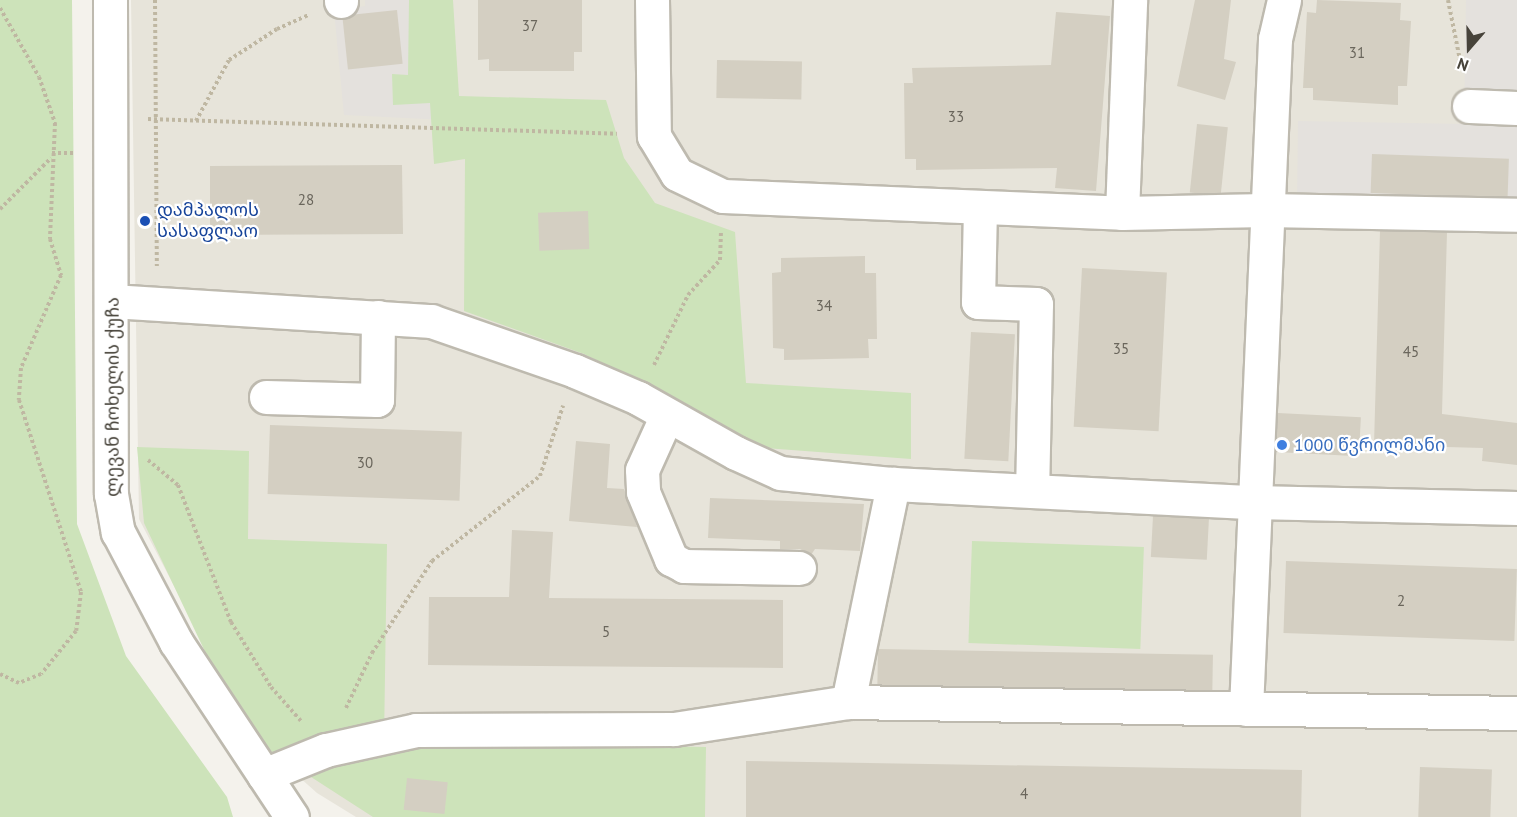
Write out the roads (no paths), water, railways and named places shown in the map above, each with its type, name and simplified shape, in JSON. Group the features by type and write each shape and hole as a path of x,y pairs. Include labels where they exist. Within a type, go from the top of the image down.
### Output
{"street":[{"name":"ლევან ჩოხელის ქუჩა","path":"110,0 111,494 118,532 176,642 292,817"},
{"path":"652,0 654,136 677,174 723,196 1122,213 1266,210 1517,215"},
{"path":"1122,213 1130,0"},
{"path":"1246,709 1253,502 1275,39 1284,0"},
{"path":"1469,106 1517,108"},
{"path":"980,207 978,303 1036,304 1032,491"},
{"path":"112,301 431,321 575,371 638,398 780,473 892,484 1253,502 1517,508"},
{"path":"266,397 377,400 378,317"},
{"path":"667,415 642,470 643,492 671,559 684,566 799,568"},
{"path":"848,702 892,484"},
{"path":"264,775 326,750 416,730 674,729 848,702 1517,713"}],"place":[{"name":"დამპალოს სასაფლაო","path":"145,221"},
{"name":"1000 წვრილმანი","path":"1282,445"}]}
